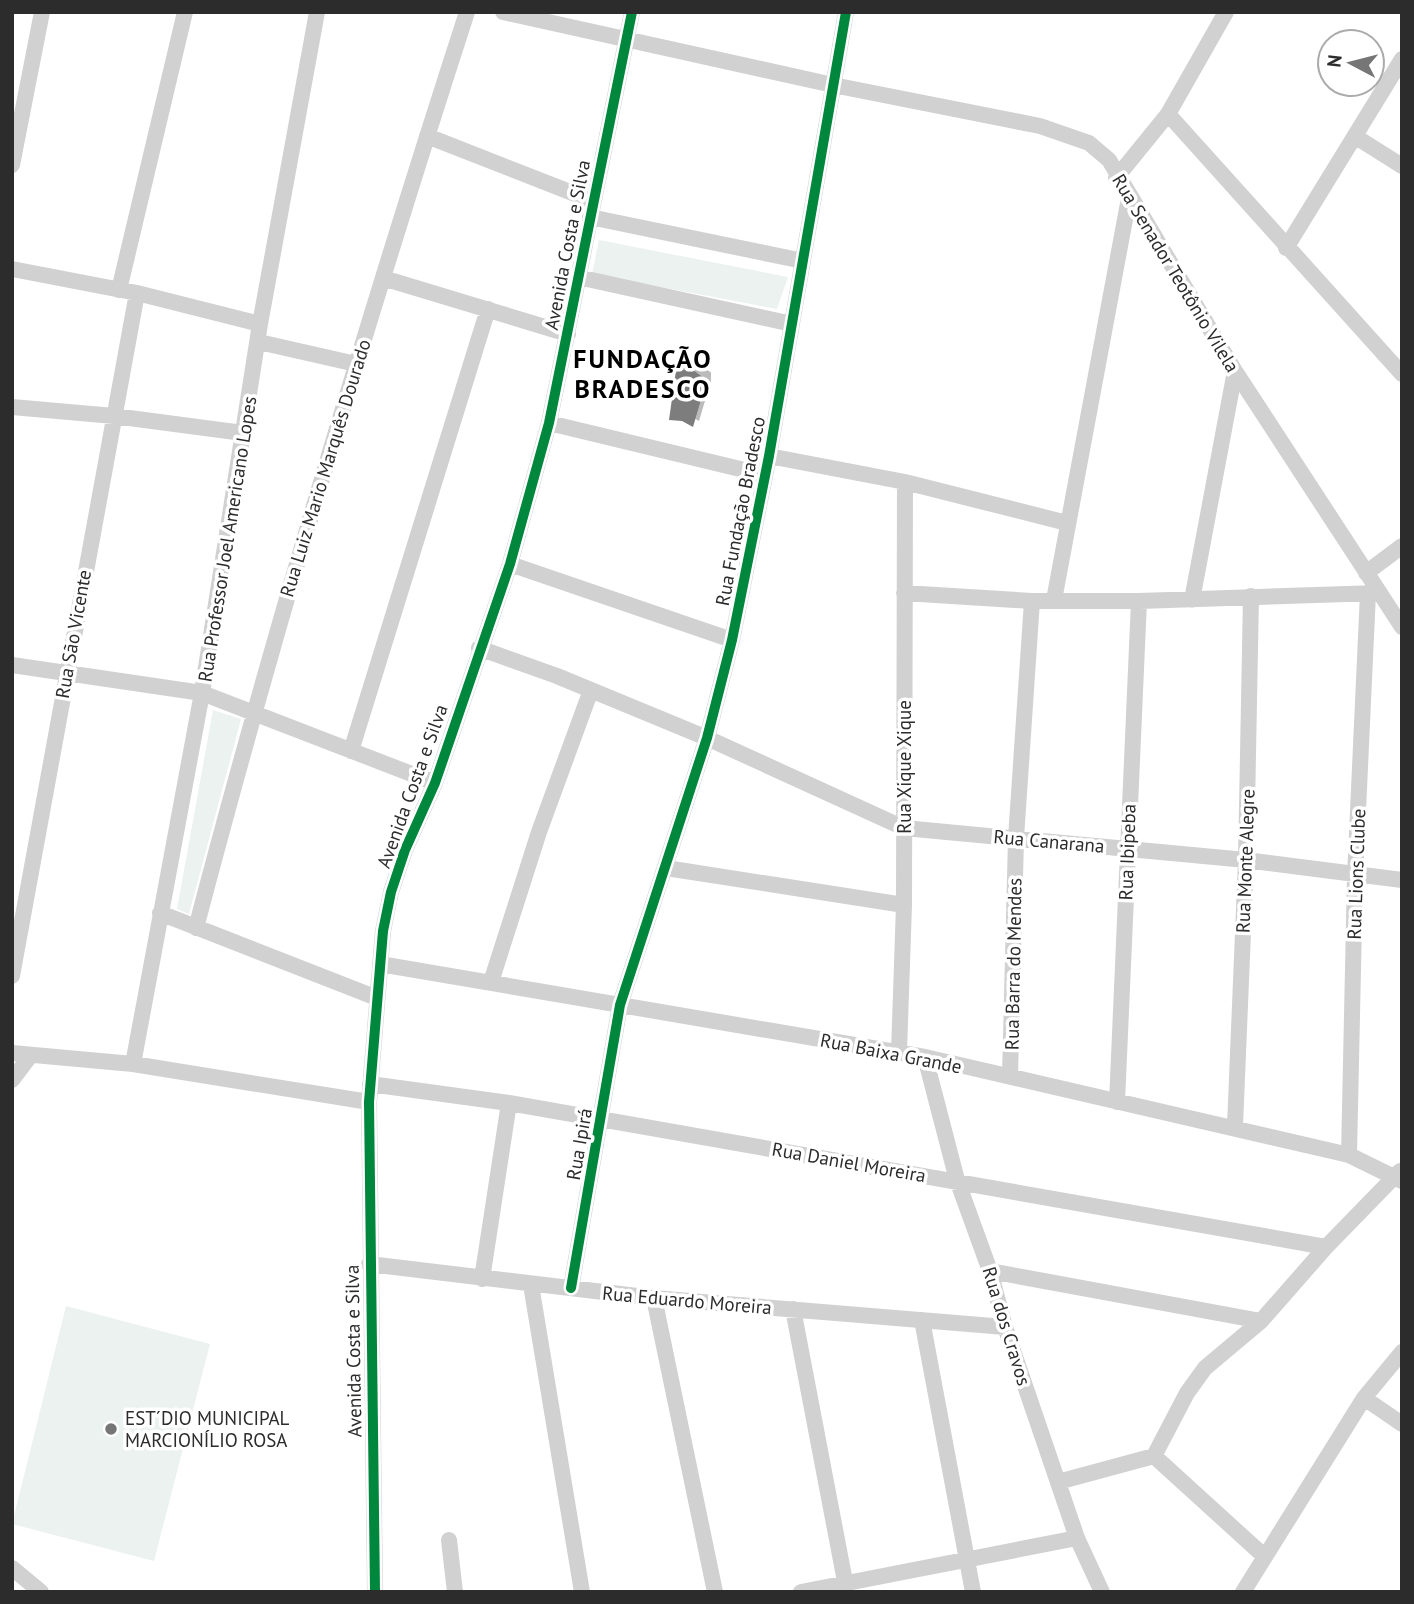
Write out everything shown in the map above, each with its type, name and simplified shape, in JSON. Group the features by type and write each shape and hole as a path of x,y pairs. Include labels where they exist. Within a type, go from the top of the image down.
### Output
{"street":[{"path":"12,165 42,12"},
{"path":"119,290 185,12"},
{"name":"Rua Professor Joel Americano Lopes","path":"133,1064 202,693 260,324 317,12"},
{"name":"Rua Luiz Mario Marquês Dourado","path":"195,928 253,711 356,364 467,12"},
{"name":"Rua Senador Teotônio Vilela","path":"503,12 833,85 1040,126 1072,135 1089,144 1109,160 1116,178 1235,371 1366,573 1373,593 1402,627"},
{"name":"Avenida Costa e Silva","path":"375,1592 369,1102 380,964 391,892 435,783 479,648 510,564 549,423 632,12"},
{"name":"Rua Fundação Bradesco","path":"620,1005 707,738 732,640 769,456 846,12"},
{"path":"1116,178 1168,114 1226,12"},
{"path":"1286,248 1402,59"},
{"path":"1168,114 1402,374"},
{"path":"427,136 592,209 803,261"},
{"path":"1356,137 1402,166"},
{"path":"1054,600 1129,198"},
{"path":"12,270 137,293 260,324"},
{"path":"578,277 792,324"},
{"path":"383,278 568,334"},
{"name":"Rua São Vicente","path":"12,976 137,293"},
{"path":"351,751 488,309"},
{"path":"259,342 356,364"},
{"path":"1192,600 1235,371"},
{"path":"12,407 114,416 243,433"},
{"path":"549,423 765,475"},
{"path":"769,456 905,482 1067,523"},
{"name":"Rua Xique Xique","path":"899,1052 904,905 905,482"},
{"path":"1366,573 1402,546"},
{"path":"510,564 732,640"},
{"path":"904,593 1032,601 1192,600 1373,593"},
{"name":"Rua Lions Clube","path":"1349,1155 1355,876 1373,593"},
{"name":"Rua Monte Alegre","path":"1235,1126 1246,860 1251,596"},
{"name":"Rua Barra do Mendes","path":"1010,1077 1016,838 1032,601"},
{"name":"Rua Ibipeba","path":"1117,1102 1139,601"},
{"name":"Rua Canarana","path":"479,648 592,690 707,738 904,828 1246,860 1402,880"},
{"path":"12,665 202,693 435,783"},
{"path":"491,982 539,832 592,690"},
{"path":"666,868 904,905"},
{"path":"160,913 377,998"},
{"name":"Rua Baixa Grande","path":"380,964 925,1057 1117,1102 1235,1126 1349,1155 1399,1176"},
{"name":"Rua Ipirá","path":"570,1288 602,1120 620,1005"},
{"path":"12,1054 133,1064 369,1102"},
{"path":"12,1080 32,1055"},
{"name":"Rua dos Cravos","path":"925,1057 957,1180 990,1271 1005,1326 1077,1538 1102,1592"},
{"name":"Rua Daniel Moreira","path":"370,1083 509,1103 1326,1247"},
{"path":"482,1279 509,1103"},
{"path":"1058,1482 1154,1456 1188,1393 1205,1368 1261,1321 1326,1247 1399,1176"},
{"name":"Rua Eduardo Moreira","path":"369,1264 654,1298 1005,1326"},
{"path":"990,1271 1261,1321"},
{"path":"531,1285 582,1592"},
{"path":"654,1298 715,1592"},
{"path":"793,1310 847,1588"},
{"path":"922,1320 973,1592"},
{"path":"1243,1592 1364,1398 1402,1352"},
{"path":"1364,1398 1402,1424"},
{"path":"1154,1456 1264,1556"},
{"path":"802,1592 847,1588 1077,1538"},
{"path":"449,1540 455,1592"},
{"path":"12,1568 41,1592"}],"shaded area":[{"path":"599,240 788,277 777,309 592,274"},
{"path":"213,710 241,719 189,914 177,909"},
{"name":"EST´DIO MUNICIPAL MARCIONÍLIO ROSA","path":"66,1306 210,1344 154,1561 12,1524"}],"building":[{"path":"676,370 693,370 707,380 693,427 682,421 669,420"}],"cycle path":[{"path":"375,1592 369,1102 383,931 391,892 405,850 435,783 510,564 549,423 632,12"},
{"path":"571,1288 620,1005 707,738 732,640 769,456 846,12"}],"place":[{"name":"EST´DIO MUNICIPAL MARCIONÍLIO ROSA","path":"111,1429"}],"district":[{"name":"FUNDAÇÃO BRADESCO","path":"643,373"}]}
